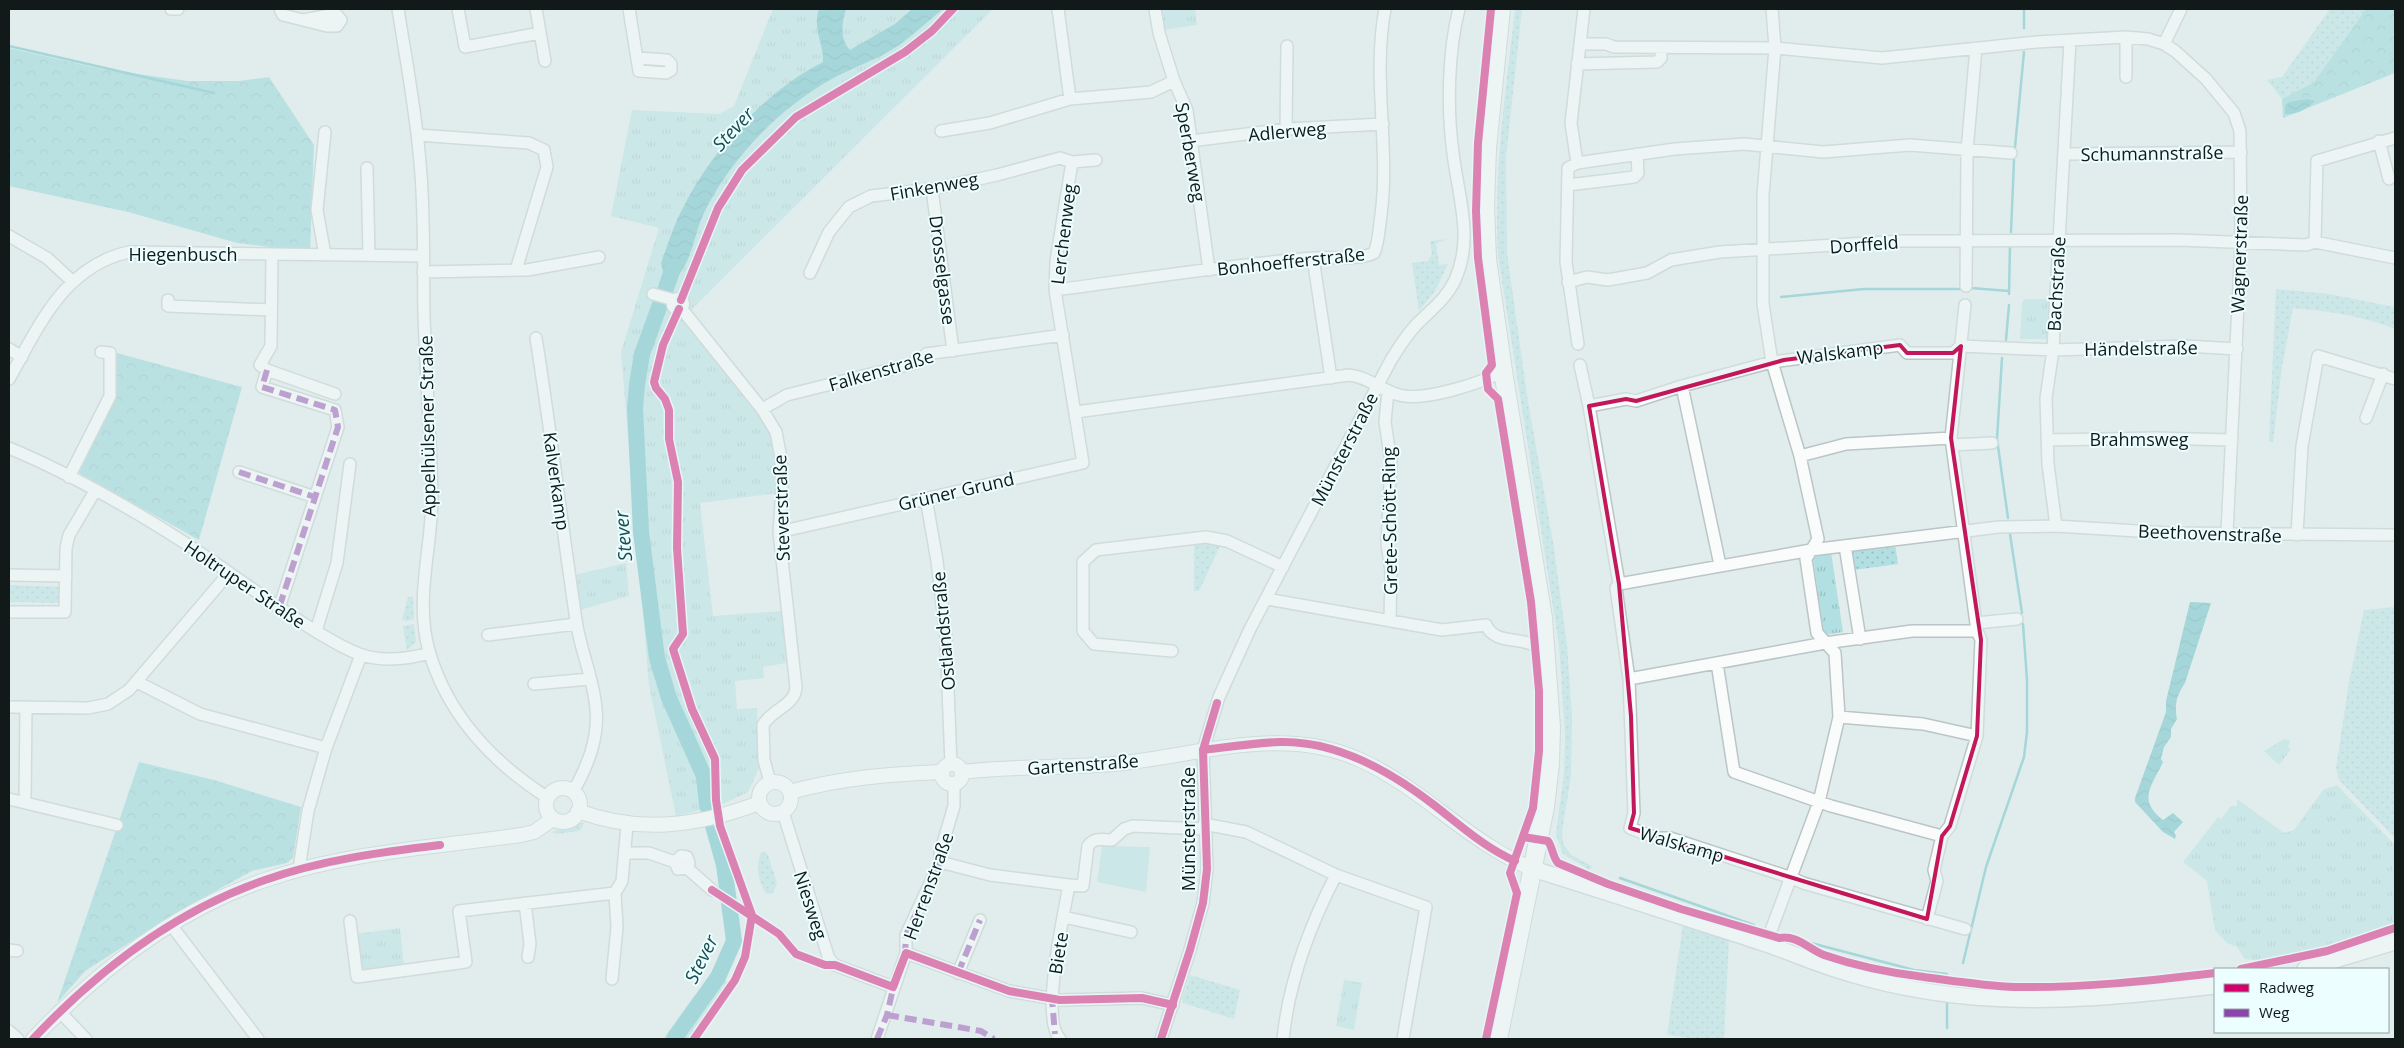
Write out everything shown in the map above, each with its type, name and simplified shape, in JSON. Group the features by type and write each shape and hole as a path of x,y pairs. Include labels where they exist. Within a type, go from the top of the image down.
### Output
{"main road":[{"path":"1498,1039 1545,807 1550,764 1551,709 1547,652 1539,591 1503,371 1488,259 1485,206 1487,148 1502,9"},
{"path":"1533,869 1766,944 1836,970 1870,979 1972,997 2012,999 2077,998 2214,986"},
{"path":"2308,968 2395,942"}],"street":[{"path":"171,9 178,9"},
{"path":"280,9 283,15 303,20"},
{"name":"Appelhülsener Straße","path":"398,9 418,136 423,202 423,272 432,494 423,607 426,638 447,696 479,742 515,776 548,798"},
{"path":"458,9 465,47 540,34"},
{"path":"536,9 545,61"},
{"path":"629,9 637,58"},
{"path":"1058,9 1070,99"},
{"name":"Sperberweg","path":"1155,9 1159,33 1174,82 1187,110 1208,270"},
{"name":"Bonhoefferstraße","path":"1055,290 1208,270 1313,258 1364,256 1374,253 1383,199 1383,124 1380,60 1385,9"},
{"name":"Münsterstraße","path":"1161,1039 1173,1006 1203,902 1207,869 1204,826 1203,750 1222,692 1250,629 1391,360 1408,334 1445,297 1454,281 1464,249 1464,216 1453,151 1450,116 1451,71 1459,9"},
{"path":"1577,163 1571,123 1584,9"},
{"path":"1763,250 1767,145 1773,94 1775,48 1772,9"},
{"path":"2164,44 2181,9"},
{"path":"2126,37 2126,78"},
{"name":"Wagnerstraße","path":"1976,48 2026,42 2126,37 2148,39 2164,44 2175,51 2206,79 2234,113 2240,130 2241,243 2227,533"},
{"name":"Bachstraße","path":"2056,526 2047,440 2046,398 2053,350 2070,41"},
{"path":"1580,44 1661,48 1775,48 1882,58 1976,48 1967,151 1966,286"},
{"path":"1286,130 1287,46"},
{"path":"1614,47 1614,64"},
{"path":"1577,64 1657,62 1661,58 1661,48"},
{"path":"941,131 990,122 1070,99 1151,92 1174,82"},
{"name":"Adlerweg","path":"1192,141 1286,130 1383,124"},
{"path":"325,132 317,210 325,255"},
{"path":"418,136 529,143 544,150 547,167 516,270"},
{"path":"2315,242 2317,161 2379,141 2395,138"},
{"path":"2379,141 2388,179"},
{"path":"1578,344 1566,262 1568,168 1577,163 1675,149 1744,144 1823,152 1910,145 2011,153"},
{"name":"Schumannstraße","path":"2064,154 2241,152"},
{"path":"1568,185 1634,177 1638,173 1637,154"},
{"name":"Finkenweg","path":"810,273 829,232 849,207 870,196 932,188 996,175 1060,158 1072,162 1096,160"},
{"path":"1606,159 1609,180"},
{"name":"Lerchenweg","path":"1063,335 1055,290 1056,261 1072,162"},
{"path":"367,168 369,255"},
{"name":"Drosselgasse","path":"932,188 953,351"},
{"path":"9,236 47,258 72,281"},
{"name":"Dorffeld","path":"1568,282 1587,277 1608,280 1647,273 1671,260 1720,252 1966,239 2058,241 2178,240 2306,245 2315,242 2395,258"},
{"name":"Walskamp","path":"1763,250 1763,304 1772,362 1800,456 1818,539 1806,559 1817,633 1835,654 1839,717 1819,802 1766,944"},
{"name":"Hiegenbusch","path":"9,379 58,297 72,281 84,270 129,252 423,256"},
{"path":"272,254 271,346 260,365 267,370 335,394"},
{"path":"423,272 516,270 599,257"},
{"path":"1313,258 1331,378"},
{"name":"Steverstraße","path":"653,294 676,302 762,409 776,432 781,458 782,486 779,532 796,687 792,702 772,712 763,725 764,760 770,782"},
{"path":"168,300 168,306 271,310"},
{"path":"1927,919 1937,881 1934,870 1942,836 1950,826 1977,736 1981,640 1976,627 1965,535 1962,531 1952,442 1965,305"},
{"name":"Falkenstraße","path":"762,409 787,396 919,362 926,354 1063,335"},
{"name":"Grüner Grund","path":"779,532 1083,463 1063,335"},
{"name":"Kalverkamp","path":"536,338 554,454 576,624 596,710 595,735 588,765 573,792"},
{"name":"Walskamp","path":"1589,406 1626,399 1636,401 1682,386 1772,362 1880,346 1900,345 1907,353 1953,353 1961,346 2015,349"},
{"name":"Händelstraße","path":"2015,349 2053,350 2186,346 2237,348"},
{"path":"9,349 22,357"},
{"path":"69,477 110,396 110,353 101,352"},
{"path":"2297,535 2302,446 2318,356 2395,379"},
{"name":"Walskamp","path":"1580,365 1589,406 1619,584 1616,588 1629,679 1634,813 1630,828 1656,838 1670,838 1803,883 1964,929"},
{"path":"267,370 262,386 335,410 338,427 279,608"},
{"path":"1076,412 1358,376 1400,396 1416,396 1487,380 1503,371"},
{"path":"2366,418 2383,374"},
{"path":"1682,386 1720,565"},
{"name":"Grete-Schött-Ring","path":"1388,391 1385,422 1391,462 1387,544 1390,571 1390,621"},
{"name":"Brahmsweg","path":"2047,440 2155,438 2232,440"},
{"path":"1800,456 1846,444 1992,443"},
{"name":"Holtruper Straße","path":"9,448 95,490 149,521 279,608 343,648 361,655 395,659 430,653"},
{"path":"316,631 337,563 350,464"},
{"path":"239,472 315,497"},
{"path":"9,612 65,612 66,548 69,535 95,490"},
{"name":"Ostlandstraße","path":"926,498 938,561 946,638 952,769"},
{"name":"Beethovenstraße","path":"1962,531 2024,526 2056,526 2170,533 2395,535"},
{"path":"1619,584 1811,550 1962,531"},
{"path":"1172,651 1094,644 1083,631 1083,562 1096,550 1206,536 1227,541 1283,567"},
{"path":"1844,546 1860,639"},
{"path":"9,707 99,707 119,699 137,682 229,573"},
{"path":"9,575 66,576"},
{"name":"Grete-Schött-Ring","path":"1267,599 1442,630 1486,625 1490,633 1498,638 1530,644 1547,652"},
{"path":"1629,679 1825,643 1912,631 1976,627 2017,619"},
{"path":"488,635 576,624"},
{"path":"301,869 300,862 308,810 326,748 361,655"},
{"path":"1717,663 1734,772 1819,802 1942,836"},
{"path":"534,684 590,679"},
{"path":"137,682 200,714 326,748"},
{"path":"25,802 26,707"},
{"path":"1839,717 1923,724 1977,736"},
{"name":"Gartenstraße","path":"790,792 829,782 884,774 952,769 1112,764 1203,750 1294,742 1324,747 1357,758 1407,786 1493,849 1533,869"},
{"path":"952,769 960,781 954,784"},
{"path":"770,782 782,784 790,792 790,803 783,812 770,814 761,808 759,802 760,790 770,782"},
{"name":"Herrenstraße","path":"877,1039 887,1015 893,987 906,953 906,935 940,862 940,853 954,806 954,784"},
{"path":"560,789 573,792 579,800 578,811 568,821 559,822 554,819 546,808 548,798 560,789"},
{"path":"9,800 25,802 117,825"},
{"path":"578,811 627,825 667,825 726,814 759,802"},
{"name":"Niesweg","path":"783,812 830,959 835,965 893,987"},
{"path":"32,1039 59,1011 125,955 171,925 231,894 267,879 301,869 384,853 521,835 534,832 554,819"},
{"path":"612,979 617,927 615,893 622,881 627,825"},
{"path":"940,862 990,875 1083,886 1088,846 1095,839 1112,840 1124,829 1133,826 1204,826 1246,832 1336,875 1426,907 1403,1039"},
{"path":"625,852 649,853 675,862 678,869 687,868 712,890"},
{"path":"1282,1039 1290,992 1299,958 1316,913 1336,875"},
{"path":"1064,916 1069,885"},
{"path":"350,921 357,977 466,962 459,911 615,893"},
{"path":"526,903 530,944 528,957"},
{"name":"Biete","path":"1057,1037 1052,999 1064,916 1131,932"},
{"path":"958,973 980,920"},
{"path":"171,925 258,1039"},
{"path":"906,953 1010,991 1052,999 1142,998 1173,1006"},
{"path":"59,1011 86,1039"},
{"path":"9,1031 18,1039"}],"highlighted area":[{"path":"1900,345 1907,353 1953,353 1961,346 1951,438 1981,640 1977,736 1950,826 1942,836 1927,919 1630,828 1634,813 1631,716 1619,584 1589,406 1626,399 1636,401 1784,360"}],"green space":[{"path":"773,9 993,9 685,316 757,409 773,436 778,493 700,503 713,616 782,611 786,663 763,667 764,678 735,681 737,709 757,708 759,768 748,792 719,806 676,816 649,685 621,352 659,228 611,216 632,110 719,114 734,106"},
{"path":"1160,9 1195,9 1197,25 1163,30"},
{"path":"1515,9 1522,9 1506,158 1507,253 1528,402 1553,542 1567,645 1572,716 1571,776 1562,832 1563,843 1571,855 1592,866 1590,870 1563,854 1556,834 1564,774 1565,734 1559,645 1498,255 1497,193 1499,162"},
{"path":"2330,9 2366,9 2314,82 2282,99 2267,80 2282,77"},
{"path":"2366,9 2395,9 2395,73 2283,118 2282,99 2314,82"},
{"path":"9,48 102,69 188,81 239,81 269,77 314,145 310,252 237,243 128,212 9,186"},
{"path":"1449,239 1436,243 1439,265 1448,264 1435,291 1419,311 1412,263 1428,261 1432,254 1430,241"},
{"path":"2276,289 2329,294 2395,307 2395,329 2383,324 2345,315 2293,308 2282,367 2273,442 2269,442"},
{"path":"2025,299 2053,299 2048,339 2020,339 2022,303"},
{"path":"113,352 242,387 199,540 79,473 116,396"},
{"path":"1207,543 1220,546 1199,591 1194,591 1194,545"},
{"path":"1895,543 1898,564 1854,570 1851,549"},
{"path":"1831,552 1843,632 1824,635 1813,557"},
{"path":"626,563 629,596 580,610 574,575"},
{"path":"9,585 63,587 62,603 9,602"},
{"path":"408,597 413,597 414,619 407,621 402,620"},
{"path":"2395,607 2395,838 2339,780 2336,768 2349,682 2364,610"},
{"path":"414,624 416,642 407,650 403,626"},
{"path":"2284,739 2290,741 2288,747 2291,749 2279,765 2264,751"},
{"path":"139,762 214,780 301,807 293,858 287,863 252,871 179,911 85,971 57,1003"},
{"path":"2337,785 2395,845 2395,924 2344,942 2255,965 2254,960 2245,959 2237,947 2227,943 2215,930 2207,881 2183,862 2218,817 2221,819 2231,806 2237,806 2237,799 2284,833 2294,830 2323,790"},
{"path":"578,823 584,823 580,831 557,834 552,832"},
{"path":"1102,846 1150,847 1146,892 1097,882"},
{"path":"765,852 768,855 777,883 773,893 767,894 762,886 758,869 761,853"},
{"path":"1683,924 1729,940 1724,1039 1698,1039 1667,1035"},
{"path":"400,928 404,966 361,972 356,934"},
{"path":"1190,975 1240,990 1234,1019 1183,1003 1182,999"},
{"path":"716,976 736,986 698,1039 663,1039 693,997"},
{"path":"1344,980 1362,983 1354,1030 1336,1026"}],"water":[{"path":"819,9 846,9 843,19 843,36 850,50 895,24 912,9 943,9 899,45 828,81 809,93 790,107 755,139 713,195 703,215 688,259 672,288 659,284 663,272 661,263 674,227 696,185 710,164 726,143 762,105 782,88 823,62 817,29"},
{"path":"2308,99 2315,101 2302,111 2285,114 2285,106 2289,102"},
{"path":"2190,602 2211,603 2185,683 2178,696 2176,704 2177,719 2171,729 2171,737 2164,747 2161,759 2163,762 2151,785 2148,798 2150,805 2163,820 2173,813 2183,822 2174,832 2175,839 2163,832 2135,802 2135,798 2166,712 2166,701"}],"waterway":[{"path":"2024,9 2024,28"},
{"path":"9,46 214,93"},
{"path":"2015,147 2024,52"},
{"path":"2011,232 2014,160"},
{"path":"2009,294 2010,245"},
{"name":"Stever","path":"674,266 642,354 637,385 635,408 641,532 657,658 669,698 704,776 707,804 724,865 734,941 718,977 674,1039"},
{"path":"1971,288 2009,291"},
{"path":"1781,297 1864,289 1962,289"},
{"path":"2006,340 2009,305"},
{"path":"2002,358 1997,439 2008,518"},
{"path":"2010,534 2022,613"},
{"path":"1963,963 1986,867 2024,757 2027,732 2027,680 2023,624"},
{"path":"1620,878 1754,925"},
{"path":"1792,938 1914,970 1947,974"},
{"path":"1947,1002 1947,1028"}],"marked path":[{"path":"267,370 262,387 335,410 338,427 279,608"},
{"path":"239,472 315,497"},
{"path":"905,956 906,935 940,862"},
{"path":"958,973 980,920"},
{"path":"877,1039 887,1015 894,984"},
{"path":"1048,999 1052,999 1055,1034"},
{"path":"887,1015 981,1031 994,1039"}],"cycle path":[{"path":"681,300 718,208 742,170 796,117 905,52 932,31 953,9"},
{"path":"1486,1039 1517,893 1510,873 1533,808 1539,751 1539,691 1531,602 1498,399 1488,389 1486,373 1492,365 1478,258 1476,211 1478,143 1491,9"},
{"path":"679,309 663,345 654,382 656,388 665,399 669,410 669,439 678,482 677,548 683,634 673,649 692,709 715,759 716,800 720,826 752,915 745,957 735,980 694,1039"},
{"path":"1161,1039 1203,903 1207,869 1203,750 1217,703"},
{"path":"1203,750 1279,742 1321,746 1341,752 1381,770 1417,792 1483,843 1515,861"},
{"path":"1523,837 1548,841 1558,863 1608,884 1681,909 1779,938 1791,938 1819,953 1836,959 1886,971 1992,986 2015,987 2115,983 2214,973"},
{"path":"33,1039 84,989 111,967 140,945 200,908 265,880 308,867 374,854 440,845"},
{"path":"712,890 779,934 796,954 825,965 835,965 893,987 906,953 1009,991 1060,1000 1142,998 1173,1005"},
{"path":"2246,968 2327,951 2395,928"}]}
